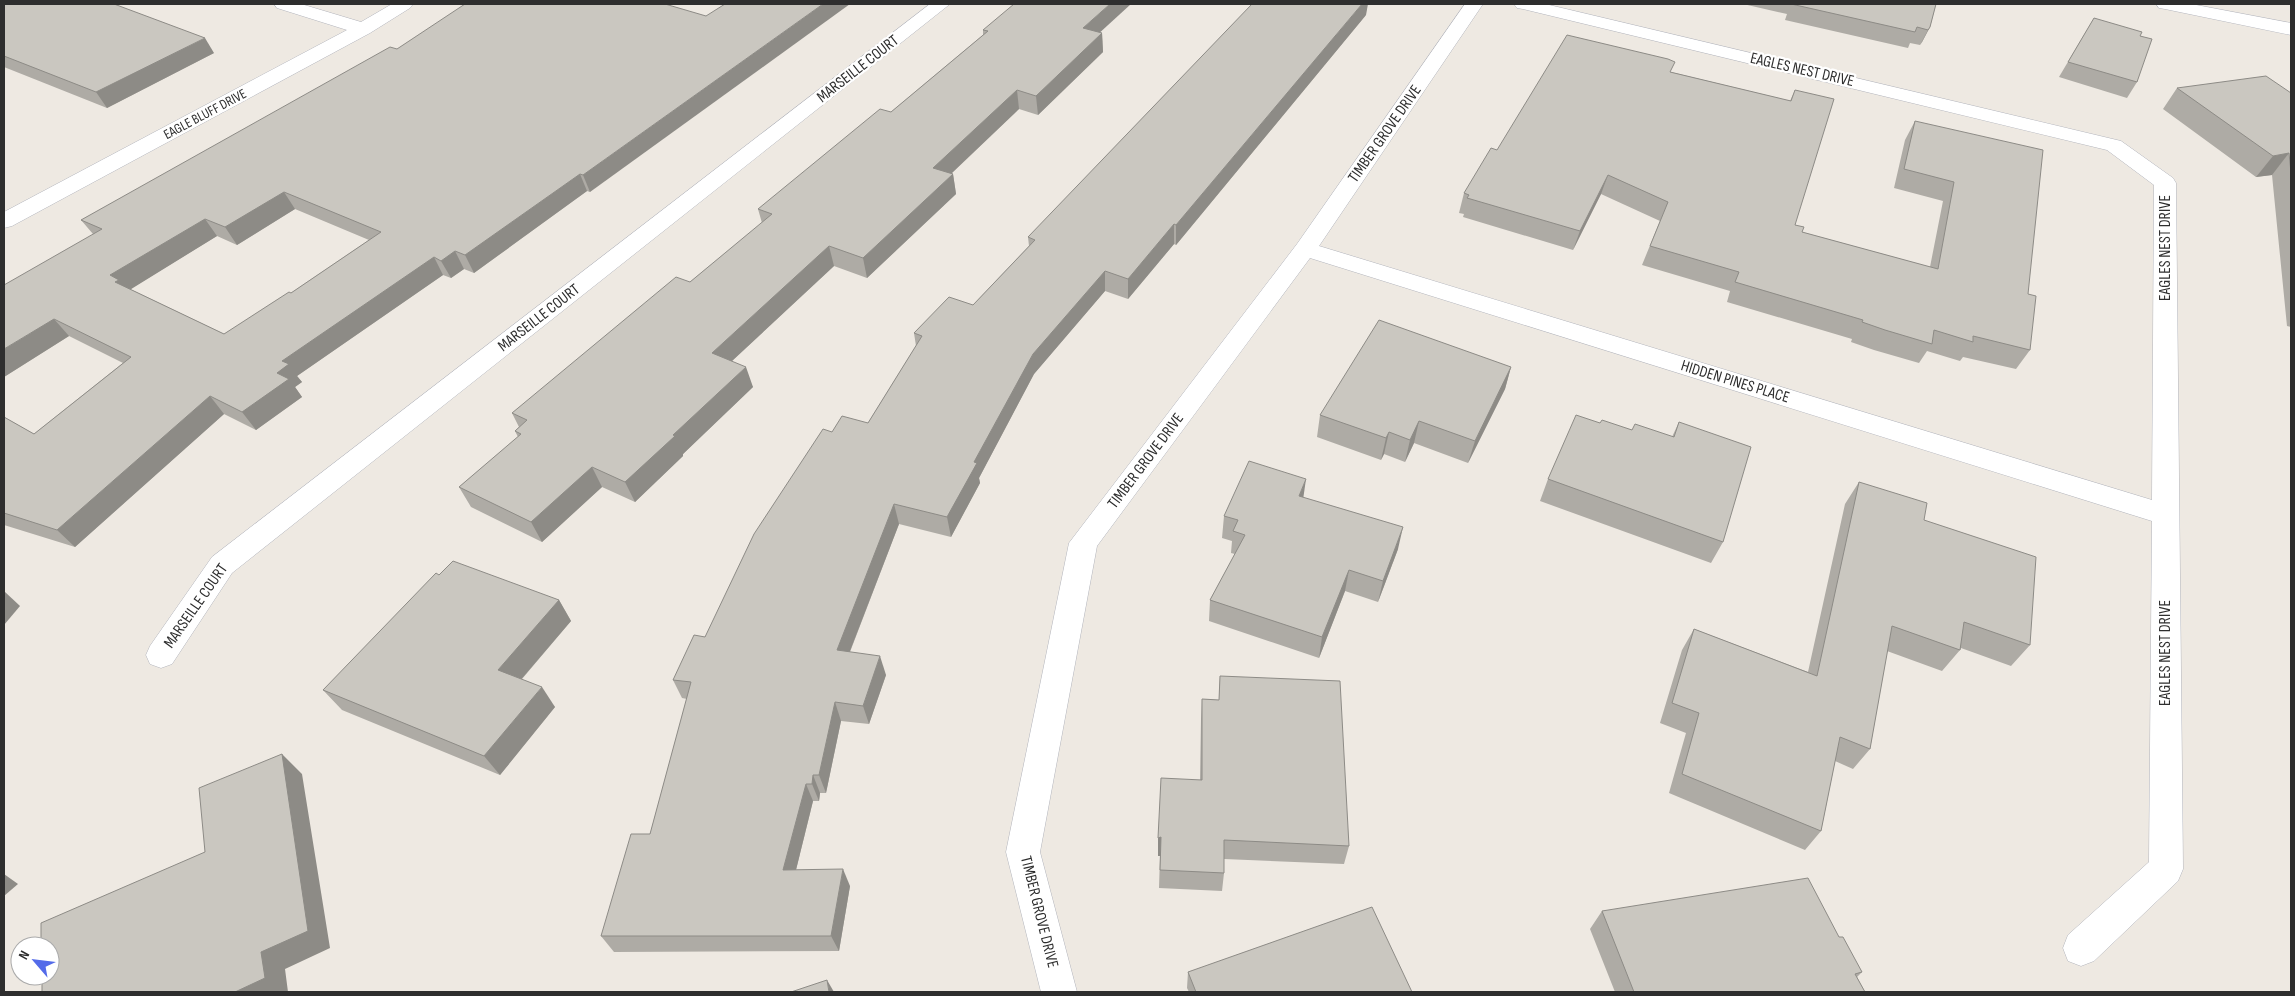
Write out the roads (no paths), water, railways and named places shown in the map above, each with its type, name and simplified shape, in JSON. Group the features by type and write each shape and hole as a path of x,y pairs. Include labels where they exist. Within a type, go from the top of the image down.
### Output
{"street":[{"path":"283,4 363,29"},
{"name":"EAGLE BLUFF DRIVE","path":"4,221 363,29 404,4"},
{"name":"MARSEILLE COURT","path":"161,655 222,565 941,4"},
{"name":"TIMBER GROVE DRIVE","path":"1059,992 1024,852 1083,543 1305,249 1474,4"},
{"name":"EAGLES NEST DRIVE","path":"1523,4 2114,144 2165,183 2166,869 2081,948"},
{"path":"2165,4 2291,30"},
{"name":"HIDDEN PINES PLACE","path":"1305,249 2165,515"}]}
